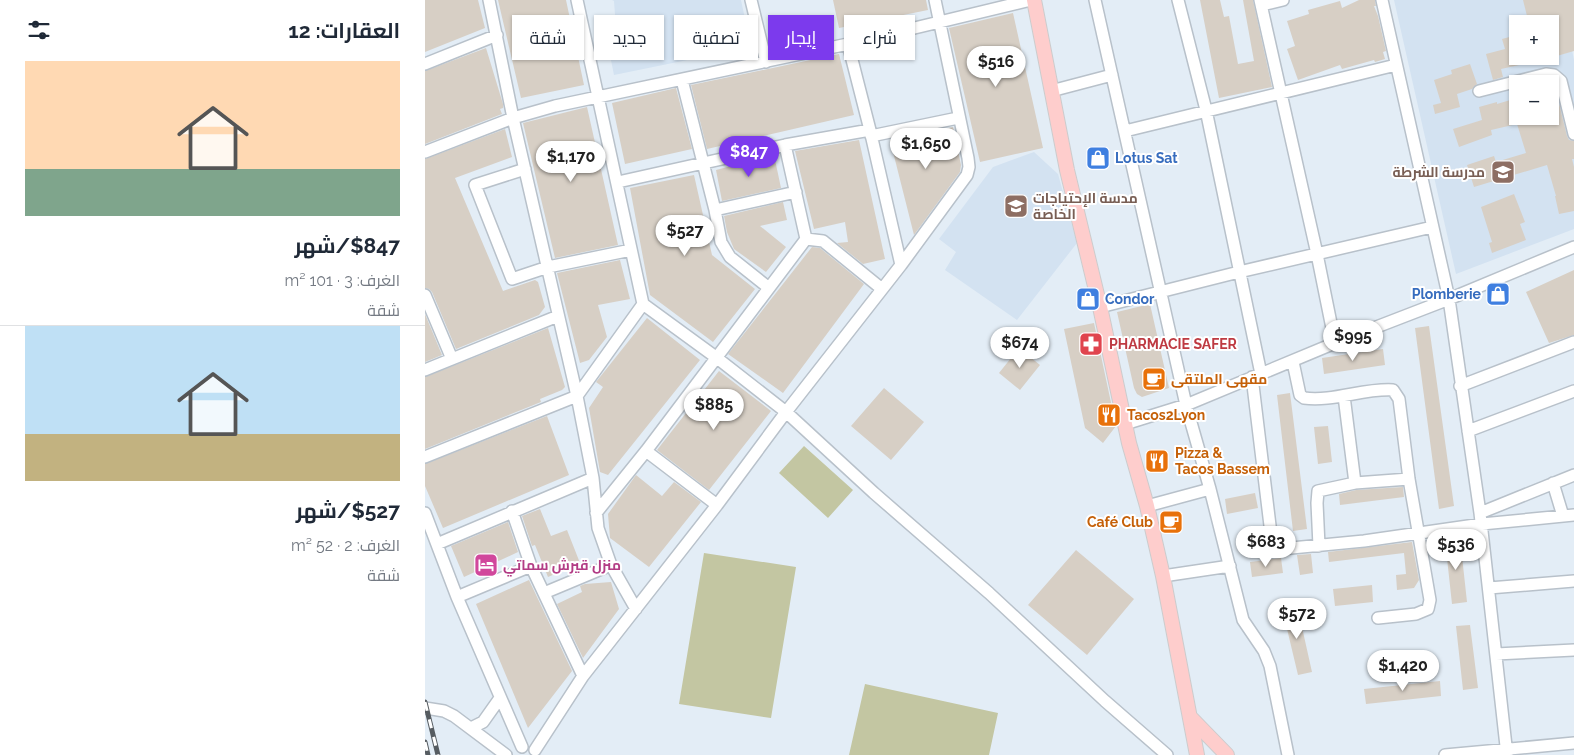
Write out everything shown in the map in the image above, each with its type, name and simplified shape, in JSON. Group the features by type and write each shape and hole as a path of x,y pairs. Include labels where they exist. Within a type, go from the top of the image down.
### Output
{"main road":[{"path":"1033,0 1067,170 1101,307 1125,424 1163,576 1197,755"},
{"path":"1191,718 1227,755"}],"street":[{"path":"489,0 513,118 577,396 593,478 598,528 611,565 636,610"},
{"path":"577,0 643,304 717,358 786,412 1167,755"},
{"path":"751,0 766,62"},
{"path":"513,755 518,748 522,747 531,747 537,752 583,676 636,610 786,412 901,265 967,175 969,167 968,158 935,0"},
{"path":"915,29 1033,0"},
{"path":"1095,0 1186,405 1211,489 1243,620 1264,651 1271,666 1288,755"},
{"path":"1178,0 1206,110 1239,272 1256,376 1272,542 1276,547 1284,550 1418,534 1481,518 1553,483 1574,475"},
{"path":"1283,0 1261,2 1335,343"},
{"path":"1382,0 1449,299 1460,386 1481,518 1507,752"},
{"path":"425,64 497,35"},
{"path":"425,152 513,118 599,96 844,45"},
{"path":"852,60 901,265"},
{"path":"1125,131 1396,65"},
{"path":"1479,91 1546,74 1554,75 1561,81 1574,134"},
{"path":"1051,91 1112,75"},
{"path":"682,80 704,163 721,242 737,264 769,288"},
{"path":"618,182 785,145 959,118"},
{"path":"597,513 806,239 785,145"},
{"path":"525,169 475,185 512,278 548,267 631,250"},
{"path":"715,210 796,192"},
{"path":"1101,307 1239,272 1432,227"},
{"path":"806,239 823,241 882,289"},
{"path":"1125,424 1186,405 1574,247"},
{"path":"425,295 452,359"},
{"path":"425,457 577,396 643,304"},
{"path":"425,370 558,316"},
{"path":"1460,386 1574,342"},
{"path":"1293,362 1300,395 1304,398 1344,396 1385,389 1396,392 1399,399 1409,479 1430,600 1428,609 1416,614 1378,618"},
{"path":"1468,431 1574,391"},
{"path":"1344,396 1355,483"},
{"path":"646,451 717,505"},
{"path":"437,544 593,478"},
{"path":"1319,546 1318,491 1355,483 1409,479"},
{"path":"1481,518 1569,516 1553,483"},
{"path":"1147,506 1211,489"},
{"path":"512,511 531,566 583,676"},
{"path":"425,512 457,598 522,747"},
{"path":"544,593 611,565"},
{"path":"457,598 531,566"},
{"path":"1163,576 1230,566"},
{"path":"1489,588 1574,581"},
{"path":"1496,654 1574,650"},
{"path":"471,728 477,727 483,722 500,698"},
{"path":"425,708 444,711 471,728 506,755"},
{"path":"1445,755 1507,752 1574,743"}],"shaded area":[{"path":"612,0 741,0 744,15 674,15 674,60 687,60 614,75 611,60 664,60 664,15 615,15 614,1"},
{"name":"مدرسة الشرطة","path":"1394,0 1562,0 1574,60 1574,229 1456,274"},
{"name":"مدسة الإحتياجات الخاصة","path":"1034,152 1058,174 1077,243 1017,320 945,270 956,252 939,239 993,167"}],"green space":[{"path":"804,446 853,490 828,518 779,473"},
{"path":"704,553 796,567 771,718 679,704"},
{"path":"865,684 998,713 989,755 849,755"}],"building":[{"path":"425,0 478,0 485,28 425,52"},
{"path":"498,0 566,0 569,15 512,15 512,60"},
{"path":"833,0 926,0 928,10 903,15 844,15 844,27 839,28"},
{"path":"1200,0 1220,0 1224,17 1229,16 1238,64 1254,61 1243,0 1253,0 1272,87 1219,98"},
{"path":"1359,0 1375,0 1376,6 1374,6 1386,51 1383,52 1385,59 1375,62 1374,60 1342,69 1340,65 1298,80 1287,49 1295,46 1287,21 1309,14 1308,10 1340,1 1342,8"},
{"path":"1523,0 1574,0 1574,51 1559,55 1559,15 1527,15"},
{"path":"1013,13 1043,148 980,162 949,28"},
{"path":"1509,37 1509,65 1519,65 1501,69 1503,77 1493,80 1486,54 1505,49 1502,39"},
{"path":"486,48 503,104 503,108 500,109 502,114 425,144 425,71"},
{"path":"839,54 854,115 707,149 691,85 810,60 834,60 834,55"},
{"path":"512,60 579,60 584,85 521,98"},
{"path":"1470,64 1477,84 1472,89 1457,94 1460,107 1435,114 1433,105 1441,103 1434,80 1452,74 1451,70"},
{"path":"676,88 692,149 625,164 612,103"},
{"path":"1509,100 1509,125 1513,125 1491,130 1492,135 1459,147 1453,129 1482,120 1479,107 1497,102 1497,104"},
{"path":"1559,103 1567,136 1569,140 1574,141 1574,159 1572,159 1574,167 1574,211 1559,214 1547,165 1474,187 1467,165 1494,156 1496,162 1526,153 1517,125 1559,125"},
{"path":"587,107 618,245 555,258 523,123"},
{"path":"953,127 961,165 960,172 914,235 890,140"},
{"path":"505,129 512,157 455,178 503,291 535,280 538,282 545,307 539,315 456,349 432,292 425,288 425,159"},
{"path":"859,140 885,259 863,264 837,243 848,242 845,222 814,229 795,151"},
{"path":"774,155 781,188 722,201 716,170"},
{"path":"694,175 712,255 755,289 713,342 650,295 630,188"},
{"path":"1514,194 1525,222 1520,224 1526,240 1492,253 1489,243 1492,242 1481,207"},
{"path":"783,202 787,220 760,226 786,247 766,272 734,249 727,232 724,216"},
{"path":"812,247 820,248 864,284 783,393 728,354"},
{"path":"620,260 630,299 598,305 607,337 589,360 580,363 557,273"},
{"path":"1574,270 1574,335 1549,343 1526,292"},
{"path":"1150,304 1169,388 1142,397 1137,394 1134,388 1117,312"},
{"path":"425,314 442,355 425,362"},
{"path":"647,318 700,360 608,475 600,472 589,408 603,387 596,382"},
{"path":"1094,323 1116,426 1103,443 1085,428 1064,329"},
{"path":"1429,326 1454,506 1439,509 1415,328"},
{"path":"548,328 565,387 562,390 540,399 541,402 425,449 425,377"},
{"path":"1019,348 1040,365 1020,390 999,373"},
{"path":"1383,349 1385,365 1324,374 1322,358"},
{"path":"719,371 771,411 709,490 657,450"},
{"path":"884,388 924,422 891,460 851,426"},
{"path":"1290,393 1307,529 1293,531 1277,395"},
{"path":"547,416 569,475 443,528 425,486 425,464"},
{"path":"1328,426 1332,462 1318,464 1314,427"},
{"path":"636,475 662,496 674,482 701,502 649,567 610,538 608,514"},
{"path":"1403,487 1404,497 1340,505 1339,494 1356,490"},
{"path":"1255,493 1258,508 1227,514 1225,499"},
{"path":"540,509 551,536 567,530 580,563 548,577 535,545 532,546 522,516"},
{"path":"508,522 518,552 464,577 451,546"},
{"path":"1460,538 1467,602 1452,604 1445,540"},
{"path":"1412,542 1419,580 1414,588 1397,590 1396,575 1406,574 1404,553 1329,562 1328,552"},
{"path":"1076,550 1134,599 1087,655 1028,605"},
{"path":"1311,554 1313,573 1300,575 1297,555"},
{"path":"1281,558 1283,573 1252,577 1250,562"},
{"path":"529,580 572,671 528,728 476,604"},
{"path":"611,582 619,609 583,658 557,604 582,592 580,586"},
{"path":"1372,585 1373,602 1335,606 1333,589"},
{"path":"1297,605 1312,672 1298,675 1282,608"},
{"path":"1470,625 1478,688 1463,690 1456,626"},
{"path":"1440,681 1441,696 1366,704 1364,689"}],"railway":[{"path":"425,702 438,755"},
{"path":"425,742 428,755"}],"place":[{"name":"Lotus Sat","path":"1098,158"},
{"name":"مدرسة الشرطة","path":"1503,172"},
{"name":"مدسة الإحتياجات الخاصة","path":"1016,206"},
{"name":"Plomberie","path":"1498,294"},
{"name":"Condor","path":"1088,299"},
{"name":"PHARMACIE SAFER","path":"1091,344"},
{"name":"مقهى الملتقى","path":"1154,379"},
{"name":"Tacos2Lyon","path":"1109,415"},
{"name":"Pizza & Tacos Bassem","path":"1157,461"},
{"name":"Café Club","path":"1171,522"},
{"name":"منزل قيرش سماتي","path":"486,565"}]}
